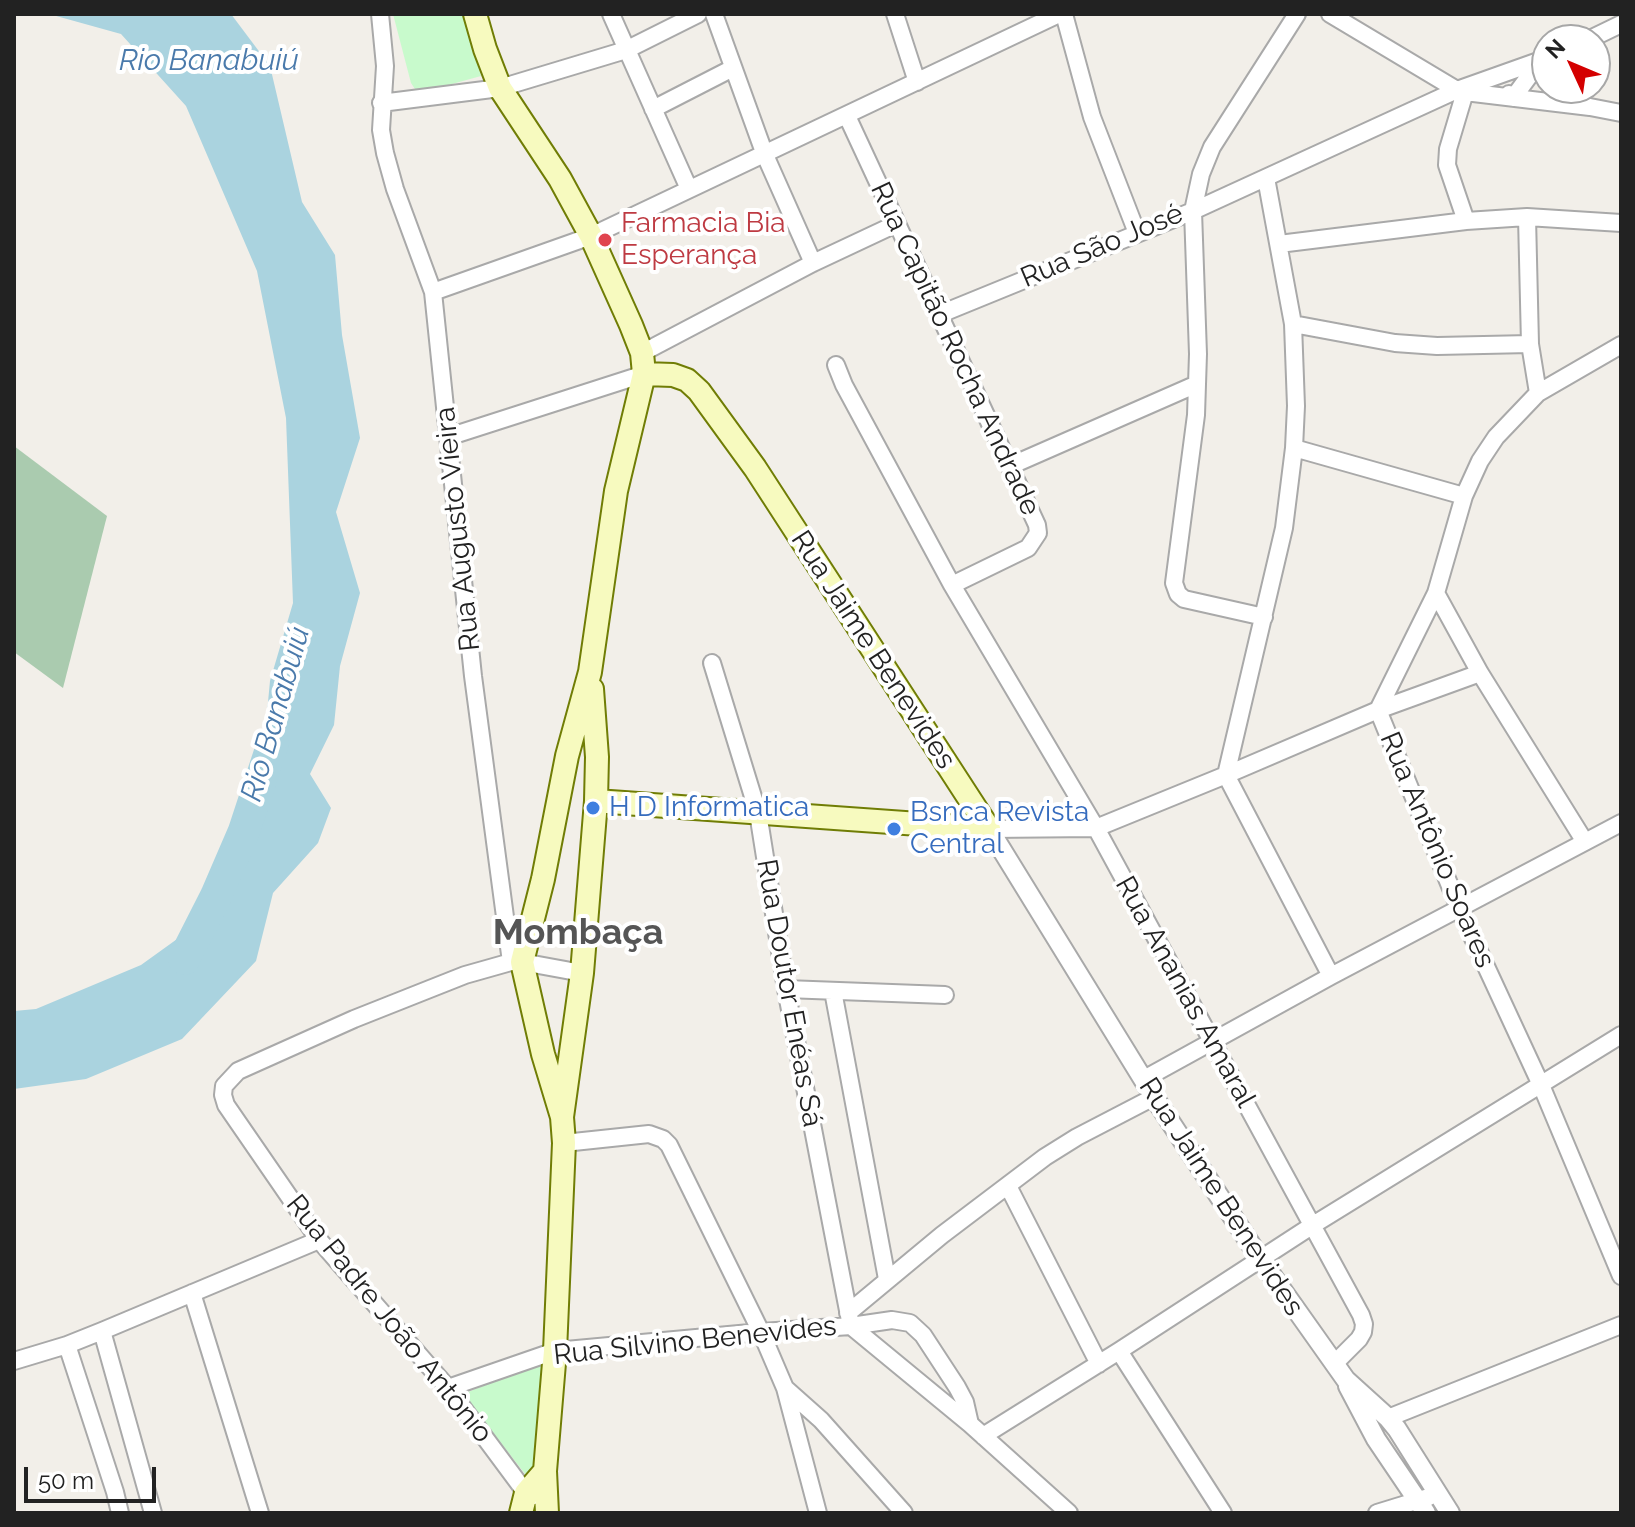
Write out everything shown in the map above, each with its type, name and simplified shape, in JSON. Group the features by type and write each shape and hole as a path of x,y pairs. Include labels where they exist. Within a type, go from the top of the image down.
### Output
{"main road":[{"path":"475,14 500,88 560,179 591,236 631,325 643,364 616,491 590,672 567,756 543,879 516,962 562,1117"},
{"name":"Rua Jaime Benevides","path":"643,364 687,380 699,391 755,468 989,829"},
{"path":"547,1506 545,1471 555,1351 564,1143 562,1117 582,973 596,801 597,757 590,672"},
{"path":"596,801 989,829"},
{"path":"523,1503 545,1471"}],"street":[{"name":"Rua Augusto Vieira","path":"380,14 385,66 381,130 395,189 433,292 473,676 516,962"},
{"path":"611,14 689,189"},
{"path":"381,103 500,88 626,50 698,14"},
{"path":"714,14 765,155 813,263"},
{"path":"895,14 917,82"},
{"path":"433,292 591,236 1062,14 1092,117 1137,233"},
{"name":"Rua São José","path":"938,315 1193,211 1201,174 1212,147 1297,14"},
{"path":"1330,14 1461,91 1621,113"},
{"path":"1264,617 1184,599 1178,594 1174,583 1196,415 1198,354 1193,211 1461,91 1531,64"},
{"path":"653,109 733,68"},
{"path":"1513,98 1531,75"},
{"path":"1489,79 1513,98"},
{"path":"1461,91 1447,165 1466,221"},
{"name":"Rua Capitão Rocha Andrade","path":"847,116 1037,525 1038,533 1028,548 952,585"},
{"path":"1266,178 1293,324 1294,448 1284,528 1226,775 1331,976"},
{"path":"1279,244 1466,221 1527,217 1621,223"},
{"path":"1527,217 1530,344 1538,393"},
{"path":"448,437 643,364 813,263 896,224"},
{"path":"1293,324 1395,343 1437,346 1530,344"},
{"name":"Rua Antônio Soares","path":"1621,345 1538,393 1496,437 1480,461 1464,496 1436,593 1378,710 1459,908 1541,1085 1621,1276"},
{"name":"Rua Ananias Amaral","path":"836,365 952,585 1096,828 1361,1315 1363,1332 1334,1364"},
{"path":"1010,466 1197,384"},
{"path":"1294,448 1464,496"},
{"path":"1436,593 1480,673 1585,842"},
{"name":"Rua Doutor Enéas Sá","path":"712,663 758,813 786,989 850,1319"},
{"path":"989,829 1096,828 1378,710 1480,673"},
{"path":"1144,1079 1621,823"},
{"name":"Rua Jaime Benevides","path":"989,829 1154,1097 1261,1260 1346,1380"},
{"path":"516,962 582,973"},
{"name":"Rua Padre João Antônio","path":"516,962 428,988 238,1071 224,1086 223,1095 226,1105 319,1240 448,1388 523,1503"},
{"path":"786,989 945,995"},
{"name":"Rua Doutor Enéas Sá","path":"833,991 887,1279"},
{"path":"983,1436 1313,1225 1621,1035"},
{"name":"Rua Silvino Benevides","path":"448,1388 555,1351 761,1332 850,1319 887,1279 1045,1157 1154,1097"},
{"path":"564,1143 649,1134 669,1145 761,1332 785,1388 818,1513"},
{"path":"1008,1186 1099,1364"},
{"path":"14,1361 67,1345 319,1240"},
{"path":"192,1293 260,1513"},
{"path":"850,1319 910,1323 923,1335 957,1387 965,1402 970,1424"},
{"path":"850,1319 1069,1513"},
{"path":"1388,1418 1621,1325"},
{"path":"102,1331 153,1513"},
{"path":"67,1345 120,1513"},
{"path":"1119,1351 1223,1513"},
{"path":"1346,1380 1388,1418 1450,1513"},
{"path":"1346,1380 1376,1439 1422,1507"},
{"path":"947,1405 957,1387"},
{"path":"785,1388 821,1420 904,1513"},
{"path":"1377,1513 1422,1507 1437,1493"},
{"path":"523,1503 547,1506"}],"green space":[{"path":"393,14 465,14 481,76 423,92 415,89"},
{"path":"14,446 107,516 63,688 14,652"},
{"path":"543,1362 536,1471 525,1474 463,1394"}],"water":[{"name":"Rio Banabuiú","path":"49,14 231,14 270,66 302,202 335,255 342,335 360,438 336,512 360,593 340,666 334,725 310,774 331,808 318,843 273,893 256,961 182,1039 86,1079 14,1089 14,1011 36,1009 141,965 223,906 256,829 270,681 293,603 286,418 257,271 186,106 121,34"}],"waterway":[{"name":"Rio Banabuiú","path":"184,959 244,831 273,743"}],"place":[{"name":"Farmacia Bia Esperança","path":"605,240"},
{"name":"H D Informatica","path":"593,808"},
{"name":"Bsnca Revista Central","path":"894,829"}],"district":[{"name":"Mombaça","path":"578,933"}]}
